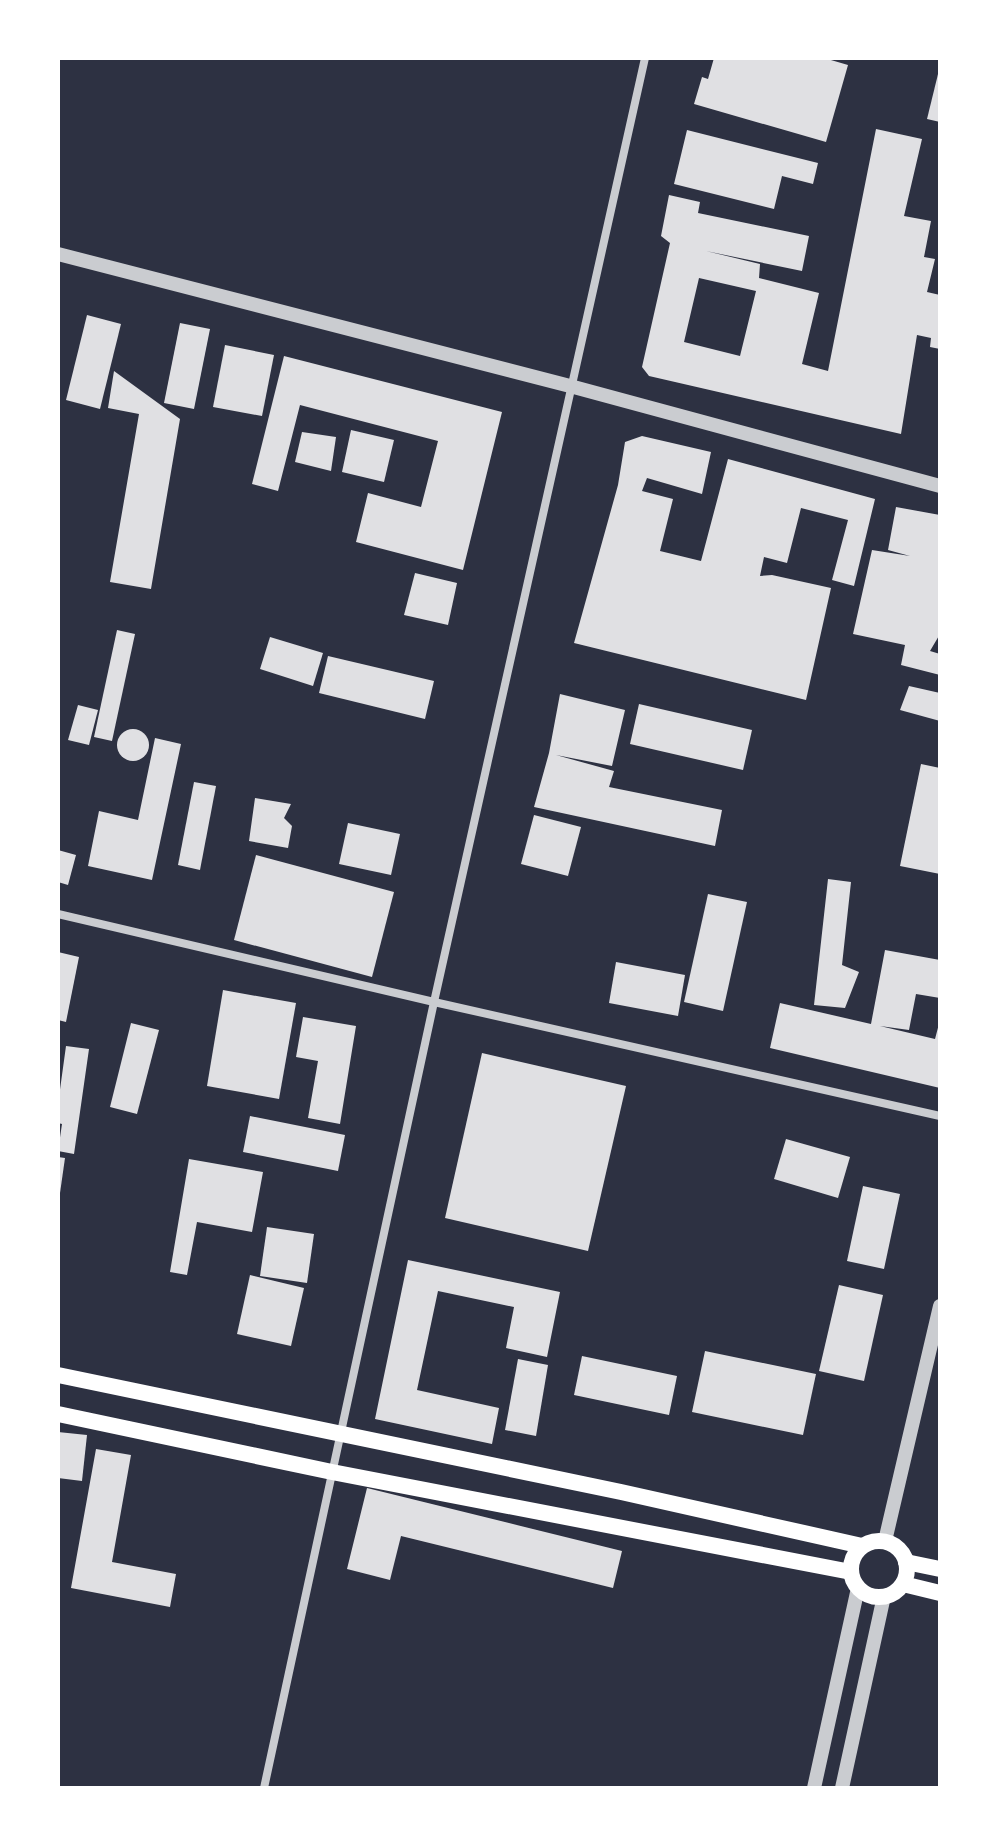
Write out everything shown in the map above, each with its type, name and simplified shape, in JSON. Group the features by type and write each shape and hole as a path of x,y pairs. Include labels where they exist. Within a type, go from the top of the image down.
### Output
{"main road":[{"path":"58,1375 621,1492 862,1546"},
{"path":"58,1414 855,1580"},
{"path":"873,1541 885,1541 896,1547 906,1562 903,1584 895,1592 884,1596 866,1594 855,1580 853,1557 862,1546 873,1541"},
{"path":"906,1562 940,1569"},
{"path":"903,1584 940,1593"}],"street":[{"path":"264,1788 434,1002 645,58"},
{"path":"58,254 570,386 940,486"},
{"path":"58,914 940,1116"},
{"path":"885,1541 940,1306"},
{"path":"814,1788 855,1580"},
{"path":"842,1788 884,1596"}],"building":[{"path":"714,58 824,58 848,65 826,142 694,104 702,77 708,79"},
{"path":"940,70 940,122 927,119"},
{"path":"876,129 922,139 904,216 931,221 924,257 935,259 927,292 940,295 940,349 930,347 931,338 917,335 901,434 649,376 642,367 670,243 661,236 669,195 700,202 698,213 809,236 802,271 706,251 760,264 759,278 819,293 802,364 828,371","holes":["699,278 756,291 740,356 684,342"]},
{"path":"687,130 818,163 813,184 782,176 774,209 674,184"},
{"path":"87,315 121,324 100,409 66,400"},
{"path":"180,323 210,329 194,409 164,403"},
{"path":"225,345 274,355 262,416 213,407"},
{"path":"284,356 502,412 463,570 356,542 368,493 421,507 438,441 300,405 278,491 252,484"},
{"path":"114,371 180,419 151,589 110,582 139,414 108,408"},
{"path":"351,430 394,440 384,482 342,472"},
{"path":"302,432 336,437 331,471 295,462"},
{"path":"642,436 711,452 702,494 647,478 642,491 673,499 660,551 701,561 728,459 875,499 854,586 832,580 848,520 801,508 787,563 764,557 760,576 772,575 831,588 806,700 574,643 618,485 625,442"},
{"path":"896,507 940,515 940,634 930,651 940,654 940,675 901,665 905,645 853,634 872,550 910,556 888,550"},
{"path":"415,573 457,583 448,625 404,615"},
{"path":"117,630 135,634 112,741 94,737"},
{"path":"270,637 323,653 313,686 260,669"},
{"path":"328,656 434,681 425,719 319,693"},
{"path":"909,686 940,693 940,721 900,710"},
{"path":"560,694 625,710 612,766 556,755 614,771 609,787 722,810 715,846 534,807 549,753"},
{"path":"639,704 752,730 743,770 630,744"},
{"path":"78,705 98,710 89,745 68,740"},
{"path":"133,729 144,734 149,745 144,756 133,761 122,756 117,745 122,734"},
{"path":"155,738 181,744 152,880 88,866 99,811 138,820"},
{"path":"921,764 940,768 940,874 900,866"},
{"path":"194,782 216,786 200,870 178,865"},
{"path":"255,798 291,804 284,818 292,826 288,848 249,841"},
{"path":"534,815 581,827 568,876 521,864"},
{"path":"348,823 400,834 391,875 339,864"},
{"path":"58,850 76,855 68,885 58,882"},
{"path":"256,855 394,892 372,977 234,940"},
{"path":"828,879 851,882 842,965 859,972 845,1008 814,1005"},
{"path":"708,894 747,902 723,1011 684,1002"},
{"path":"885,950 940,960 940,998 916,994 909,1030 880,1026 935,1039 940,1020 940,1088 770,1048 780,1003 871,1024"},
{"path":"58,952 79,957 66,1022 58,1020"},
{"path":"616,962 685,975 678,1016 609,1003"},
{"path":"223,990 296,1003 279,1099 207,1086"},
{"path":"303,1017 356,1026 340,1124 308,1118 318,1061 296,1057"},
{"path":"131,1023 159,1030 137,1114 110,1107"},
{"path":"66,1046 89,1049 74,1154 58,1151 62,1124 58,1123 58,1104"},
{"path":"482,1053 626,1086 588,1251 445,1218"},
{"path":"250,1116 345,1135 338,1171 243,1152"},
{"path":"786,1139 850,1157 838,1198 774,1179"},
{"path":"58,1157 65,1158 60,1193 58,1192"},
{"path":"189,1159 263,1172 252,1232 197,1222 187,1275 170,1272"},
{"path":"863,1186 900,1194 884,1269 847,1261"},
{"path":"267,1227 314,1234 307,1283 260,1276"},
{"path":"408,1260 560,1292 547,1357 506,1348 514,1307 438,1291 417,1390 499,1408 492,1444 375,1419"},
{"path":"250,1275 304,1288 291,1346 237,1334"},
{"path":"839,1285 883,1295 864,1381 819,1371"},
{"path":"705,1351 816,1374 803,1435 692,1412"},
{"path":"582,1356 677,1376 669,1415 574,1395"},
{"path":"518,1359 548,1365 536,1436 505,1430"},
{"path":"58,1432 87,1435 82,1481 58,1478"},
{"path":"96,1449 131,1455 112,1562 176,1574 170,1607 71,1588"},
{"path":"367,1488 622,1551 613,1588 401,1536 390,1580 347,1569"}]}
